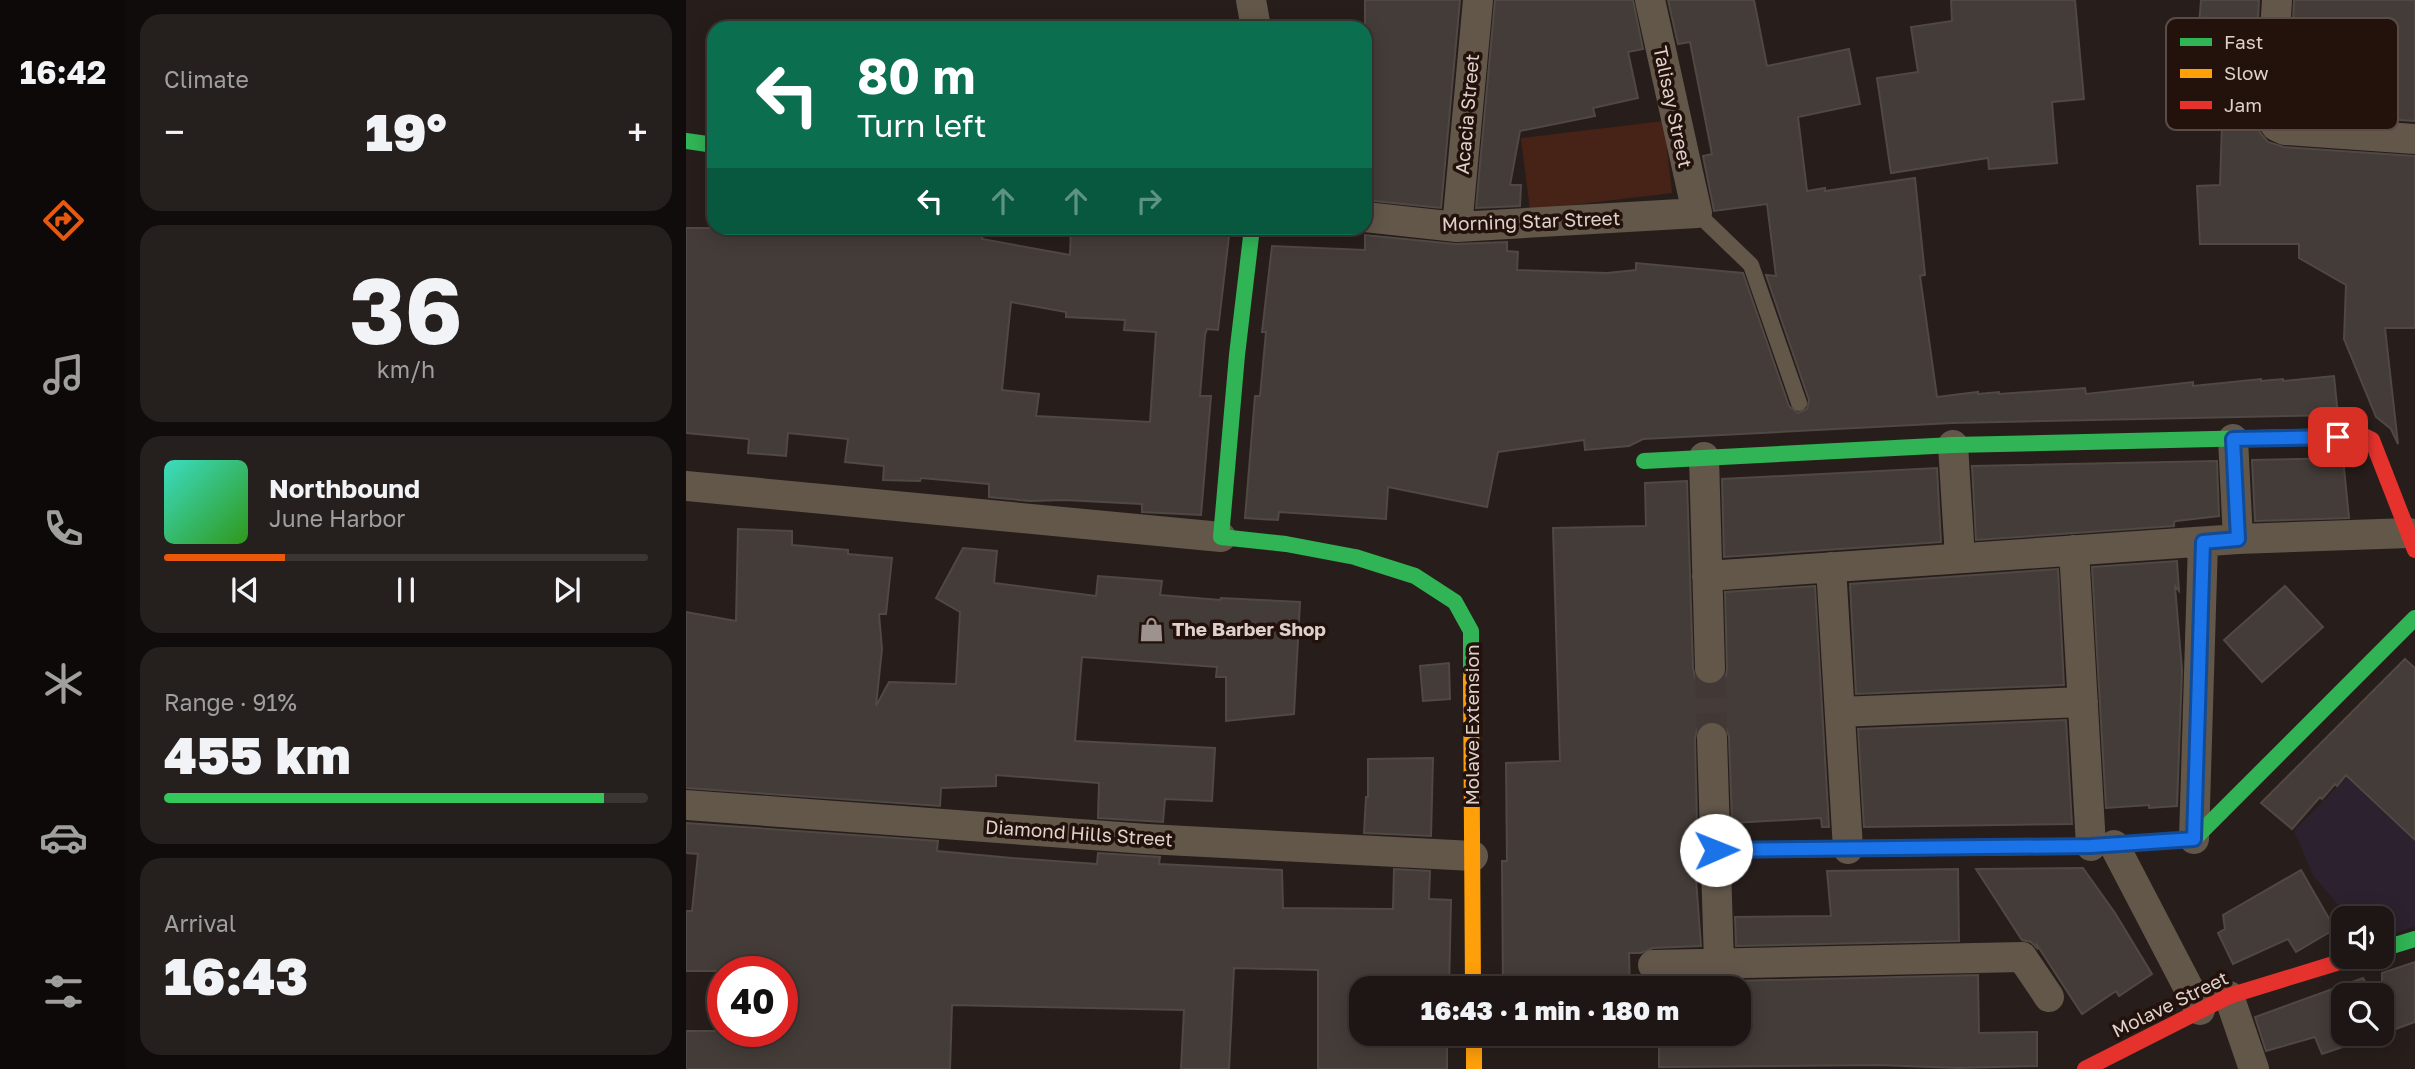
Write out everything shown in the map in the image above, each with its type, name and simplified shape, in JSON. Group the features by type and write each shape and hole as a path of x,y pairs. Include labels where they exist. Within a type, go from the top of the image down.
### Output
{"street":[{"path":"1251,0 1255,21"},
{"name":"Acacia Street","path":"1457,227 1478,0"},
{"name":"Talisay Street","path":"1650,0 1697,213"},
{"path":"2276,18 2277,0"},
{"path":"2285,130 2415,139"},
{"path":"686,141 707,144"},
{"name":"Morning Star Street","path":"1372,218 1457,227 1697,213"},
{"path":"686,486 1222,537 1237,355 1251,235"},
{"path":"1644,461 1953,445 2364,436 2372,440 2412,542 2238,539 1707,576"},
{"path":"2233,439 2238,539"},
{"path":"1953,445 1960,558"},
{"path":"1704,457 1710,668"},
{"name":"Molave Extension","path":"1222,537 1286,544 1355,557 1416,576 1455,602 1471,631 1474,976"},
{"path":"2194,839 2203,542"},
{"path":"2074,550 2083,702 2102,846 2200,1010"},
{"path":"1831,567 1848,849"},
{"path":"1716,850 2102,846 2194,839 2415,618"},
{"path":"1840,712 2083,702"},
{"path":"1712,738 1719,963"},
{"name":"Diamond Hills Street","path":"686,805 1147,839 1473,856"},
{"path":"2394,945 2415,939"},
{"path":"1653,965 2022,957 2049,997"},
{"name":"Molave Street","path":"2085,1069 2229,996 2331,965"},
{"path":"2229,996 2254,1069"},
{"path":"1474,1046 1474,1069"}],"lane":[{"path":"1697,213 1751,265 1799,403"}],"shaded area":[{"path":"1664,121 1672,193 1530,210 1521,138"},
{"path":"2415,707 2415,926 2394,934 2394,906 2339,906 2313,875 2294,831"}],"building":[{"path":"1365,0 1460,0 1441,208 1372,201 1372,21 1365,21"},
{"path":"1495,0 1633,0 1643,49 1628,52 1638,98 1593,108 1595,116 1520,131 1510,185 1521,185 1520,206 1476,208"},
{"path":"1668,0 1754,0 1767,66 1849,49 1860,104 1798,117 1807,191 1825,188 1825,191 1915,178 1925,275 1920,276 1937,397 1978,392 1999,394 2085,388 2086,394 2193,382 2193,386 2261,379 2283,381 2334,376 2338,415 1952,423 1643,439 1629,446 1585,450 1584,440 1498,452 1487,507 1388,487 1386,519 1279,512 1278,520 1245,518 1255,396 1260,396 1266,332 1262,332 1272,246 1365,250 1365,235 1455,244 1507,242 1507,251 1518,252 1517,270 1607,273 1636,270 1636,263 1743,273 1789,406 1798,413 1807,409 1809,400 1766,275 1776,276 1767,204 1714,211 1703,156 1712,154 1690,42 1678,44"},
{"path":"1951,0 2075,0 2084,99 2052,102 2057,163 1989,169 1988,158 1891,173 1877,78 1918,72 1911,27 1952,21"},
{"path":"2201,0 2259,0 2258,18 2200,18"},
{"path":"2294,0 2415,0 2415,121 2398,120 2398,18 2293,18"},
{"path":"2222,130 2259,130 2268,142 2284,147 2415,156 2415,328 2385,328 2398,444 2391,429 2376,417 2344,339 2346,285 2299,258 2299,244 2200,244 2197,186 2220,185"},
{"path":"686,228 707,228 707,235 982,235 982,239 1070,255 1071,235 1229,236 1218,330 1207,329 1205,335 1200,396 1211,396 1201,515 1142,512 1142,504 1030,501 989,497 989,484 921,478 920,481 883,480 884,466 845,462 848,439 788,433 786,456 748,453 749,439 686,433","holes":["1011,302 1066,312 1066,317 1125,320 1124,330 1156,332 1150,422 1036,416 1039,394 1002,390"]},
{"path":"2343,458 2349,518 2255,521 2252,460"},
{"path":"2217,461 2219,516 2176,521 2174,526 1976,540 1972,466"},
{"path":"1937,468 1941,542 1724,557 1722,479"},
{"path":"1687,481 1693,668 1695,677 1701,683 1711,685 1726,676 1725,592 1815,586 1829,827 1822,827 1821,818 1732,823 1729,737 1720,722 1703,723 1697,729 1695,739 1697,824 1694,825 1701,946 1653,948 1641,953 1629,953 1630,976 1503,976 1502,861 1507,861 1506,763 1560,761 1553,528 1646,526 1645,483"},
{"path":"738,529 792,531 792,545 848,550 848,554 892,558 886,614 879,614 882,649 876,706 889,682 956,684 960,612 936,598 963,548 997,551 994,583 1096,596 1098,576 1162,581 1160,595 1300,602 1294,714 1226,721 1226,677 1216,677 1217,667 1082,657 1075,741 1215,748 1212,801 1165,799 1163,822 1098,818 1099,783 996,775 996,786 941,788 940,806 686,788 686,612 736,621"},
{"path":"2177,561 2179,591 2175,586 2182,670 2177,806 2106,808 2092,567"},
{"path":"2058,569 2064,685 1856,694 1850,584"},
{"path":"2285,586 2323,627 2262,682 2224,640"},
{"path":"2405,659 2415,668 2415,840 2346,775 2322,799 2320,797 2292,829 2261,803"},
{"path":"1449,663 1450,699 1423,701 1420,666"},
{"path":"2066,720 2072,824 1864,827 1858,729"},
{"path":"1433,758 1431,836 1364,833 1368,759"},
{"path":"686,823 938,841 937,851 1012,858 1097,864 1098,853 1160,857 1159,864 1282,870 1283,908 1393,909 1394,869 1430,871 1429,899 1451,900 1449,976 1349,976 1349,1046 1447,1046 1447,1069 1318,1069 1318,970 1234,968 1229,1069 1181,1069 1184,1010 952,1005 950,1069 686,1069 686,1031 707,1031 707,1047 798,1047 798,956 707,956 707,971 686,971 686,911 692,911 698,854 686,853"},
{"path":"2083,868 2115,913 2152,974 2119,996 2116,991 2082,1014 2037,945 2037,948 2031,942 2022,940 1976,869"},
{"path":"1958,869 1959,941 1736,946 1735,917 1831,916 1827,871"},
{"path":"2301,870 2331,922 2331,931 2296,952 2288,939 2233,964 2218,933 2225,929 2223,915"},
{"path":"2415,962 2415,1022 2394,1030 2394,983 2382,983 2382,973"},
{"path":"1978,975 1979,1033 2037,1032 2037,1066 1659,1067 1659,1046 1751,1046 1751,981"},
{"path":"2363,978 2366,983 2349,983"},
{"path":"2331,990 2331,1046 2346,1046 2322,1054 2315,1037 2266,1051 2255,1017"}],"tunnel":[{"path":"1710,668 1712,738"}],"traffic: fast":[{"path":"686,141 707,144"},
{"path":"1251,235 1237,355 1221,537 1286,544 1355,557 1415,576 1455,602 1471,631 1471,678"},
{"path":"1644,461 1953,445 2346,436"},
{"path":"2038,847 2194,839 2415,618"},
{"path":"2394,945 2415,939"}],"traffic: slow":[{"path":"1471,678 1473,976"},
{"path":"1716,850 2038,847"},
{"path":"1474,1046 1474,1069"}],"traffic: jam":[{"path":"2346,436 2364,436 2372,440 2415,550"},
{"path":"2085,1069 2229,996 2331,965"}],"place":[{"name":"The Barber Shop","path":"1152,629"}],"route":[{"path":"1716,850 2091,846 2194,839 2203,542 2238,539 2233,439 2338,437"}]}
